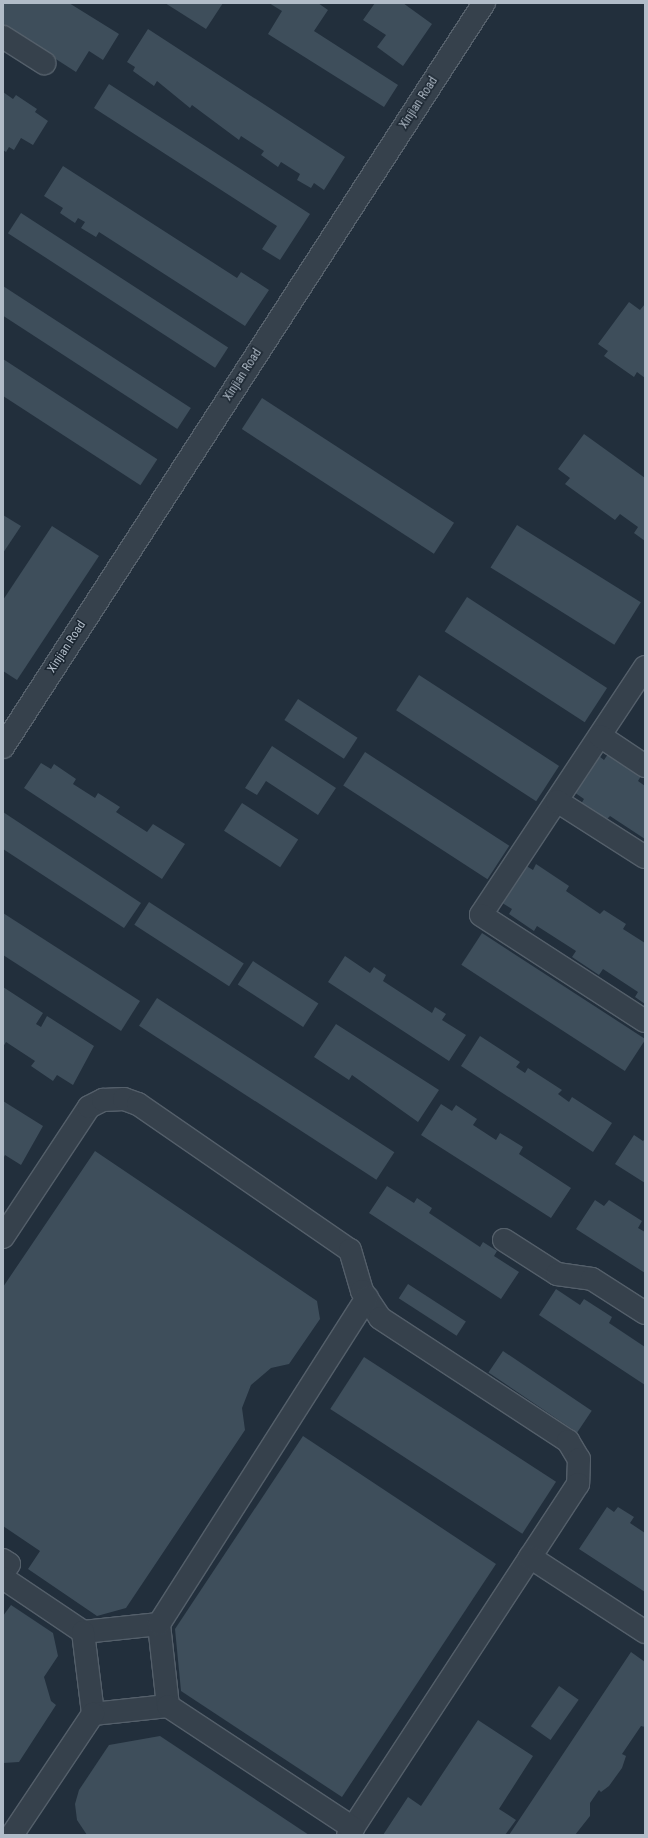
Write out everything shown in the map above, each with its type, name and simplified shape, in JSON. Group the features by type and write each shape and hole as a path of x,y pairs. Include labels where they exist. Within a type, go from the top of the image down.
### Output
{"street":[{"name":"Xinjian Road","path":"3,747 484,3"},
{"path":"3,37 44,63"},
{"path":"645,667 481,915 645,1021"},
{"path":"600,736 645,766"},
{"path":"557,801 645,858"},
{"path":"3,1237 89,1107 104,1100 124,1099 138,1104 350,1250 367,1298 380,1318 568,1441 579,1459 578,1484 350,1832 168,1706 93,1714"},
{"path":"504,1240 557,1274 592,1278 645,1313"},
{"path":"168,1706 159,1624 367,1298"},
{"path":"530,1557 645,1632"},
{"path":"3,1560 9,1564 3,1573"},
{"path":"3,1578 83,1632 159,1624"},
{"path":"12,1835 93,1714 83,1632"}],"building":[{"path":"3,3 69,3 119,34 103,60 89,51 76,72 3,25"},
{"path":"165,3 223,3 206,29"},
{"path":"269,3 318,3 328,10 314,31 398,85 384,107 268,34 282,11"},
{"path":"375,3 403,3 432,24 403,66 377,47 386,35 363,20"},
{"path":"148,29 345,157 324,190 314,183 311,188 297,180 300,174 281,162 278,167 261,155 264,151 241,136 239,140 192,105 190,108 157,81 154,86 133,71 135,67 127,62"},
{"path":"109,84 310,214 280,260 262,249 277,226 94,108"},
{"path":"3,92 13,99 16,95 37,109 35,112 48,121 33,145 21,138 14,150 9,147 6,152 3,150"},
{"path":"63,166 237,278 241,272 269,290 245,326 99,232 96,237 81,228 85,222 78,218 75,223 60,213 63,208 44,196"},
{"path":"21,213 228,348 215,368 8,233"},
{"path":"3,286 191,408 177,429 3,316"},
{"path":"629,302 640,310 645,304 645,378 637,372 634,377 604,356 608,351 598,344"},
{"path":"3,359 157,459 140,485 3,396"},
{"path":"262,398 454,523 434,554 242,429"},
{"path":"584,434 645,478 645,541 634,533 638,527 620,514 615,520 565,484 570,478 558,469"},
{"path":"3,515 21,526 3,553"},
{"path":"517,525 641,602 614,645 491,567"},
{"path":"52,526 99,556 17,680 3,671 3,600"},
{"path":"467,597 607,688 585,722 445,631"},
{"path":"419,675 559,766 536,801 396,710"},
{"path":"298,699 358,738 344,759 284,720"},
{"path":"272,746 336,788 318,815 266,781 257,795 245,788"},
{"path":"365,752 509,846 487,879 343,786"},
{"path":"595,753 604,760 608,754 641,776 638,781 645,786 645,839 610,816 606,820 581,804 584,799 571,790"},
{"path":"41,763 51,769 54,764 76,779 73,784 95,798 98,793 120,807 116,812 147,832 153,824 185,844 162,879 24,788"},
{"path":"242,803 298,839 280,867 224,831"},
{"path":"3,812 141,903 124,928 3,849"},
{"path":"523,864 533,870 536,864 569,886 566,891 600,914 604,910 626,924 623,929 645,943 645,1004 635,997 638,992 603,969 599,975 572,957 576,951 537,926 534,931 509,914 512,909 499,901"},
{"path":"149,902 244,964 229,986 134,925"},
{"path":"3,913 140,1001 121,1031 3,955"},
{"path":"482,933 645,1039 625,1071 461,965"},
{"path":"345,956 370,973 374,967 386,975 383,981 432,1013 435,1007 446,1014 442,1020 466,1035 449,1061 328,982"},
{"path":"253,961 318,1003 303,1027 238,984"},
{"path":"3,987 43,1013 36,1024 41,1027 47,1016 94,1046 73,1085 57,1075 53,1081 31,1066 35,1061 6,1042 3,1047"},
{"path":"157,998 394,1152 376,1180 139,1026"},
{"path":"336,1024 439,1090 418,1122 352,1075 349,1080 314,1057"},
{"path":"480,1036 520,1062 516,1067 525,1073 528,1068 562,1090 558,1094 569,1102 572,1097 612,1123 593,1152 461,1066"},
{"path":"3,1101 43,1126 21,1165 5,1155 3,1159"},
{"path":"441,1104 452,1111 456,1105 477,1119 473,1125 496,1140 500,1133 523,1147 519,1154 571,1188 551,1218 421,1135"},
{"path":"634,1135 643,1141 645,1139 645,1183 615,1164"},
{"path":"95,1151 317,1301 320,1319 289,1364 271,1368 251,1385 242,1408 245,1430 126,1608 97,1616 28,1569 40,1551 3,1526 3,1287"},
{"path":"387,1186 414,1203 417,1198 432,1208 429,1213 480,1247 483,1242 497,1251 494,1256 519,1272 501,1299 369,1213"},
{"path":"595,1200 604,1206 609,1200 642,1221 638,1228 645,1232 645,1273 576,1229"},
{"path":"408,1284 466,1322 457,1336 399,1298"},
{"path":"556,1289 580,1305 584,1299 612,1317 609,1323 645,1347 645,1385 539,1315"},
{"path":"503,1351 592,1411 577,1432 488,1373"},
{"path":"364,1357 556,1482 522,1534 330,1409"},
{"path":"303,1436 496,1564 342,1797 181,1691 175,1629"},
{"path":"607,1507 614,1512 618,1507 634,1517 630,1523 645,1533 645,1592 579,1549"},
{"path":"11,1605 53,1633 58,1656 44,1677 51,1701 56,1705 19,1762 3,1763 3,1616"},
{"path":"631,1652 645,1662 645,1727 641,1726 622,1754 626,1756 622,1768 609,1786 601,1792 599,1790 590,1803 590,1816 575,1835 509,1835"},
{"path":"559,1686 579,1700 551,1740 531,1726"},
{"path":"478,1720 533,1756 499,1809 516,1820 505,1835 383,1835 408,1797 421,1806"},
{"path":"160,1736 309,1835 87,1835 77,1820 75,1804 79,1790 109,1745"}]}
